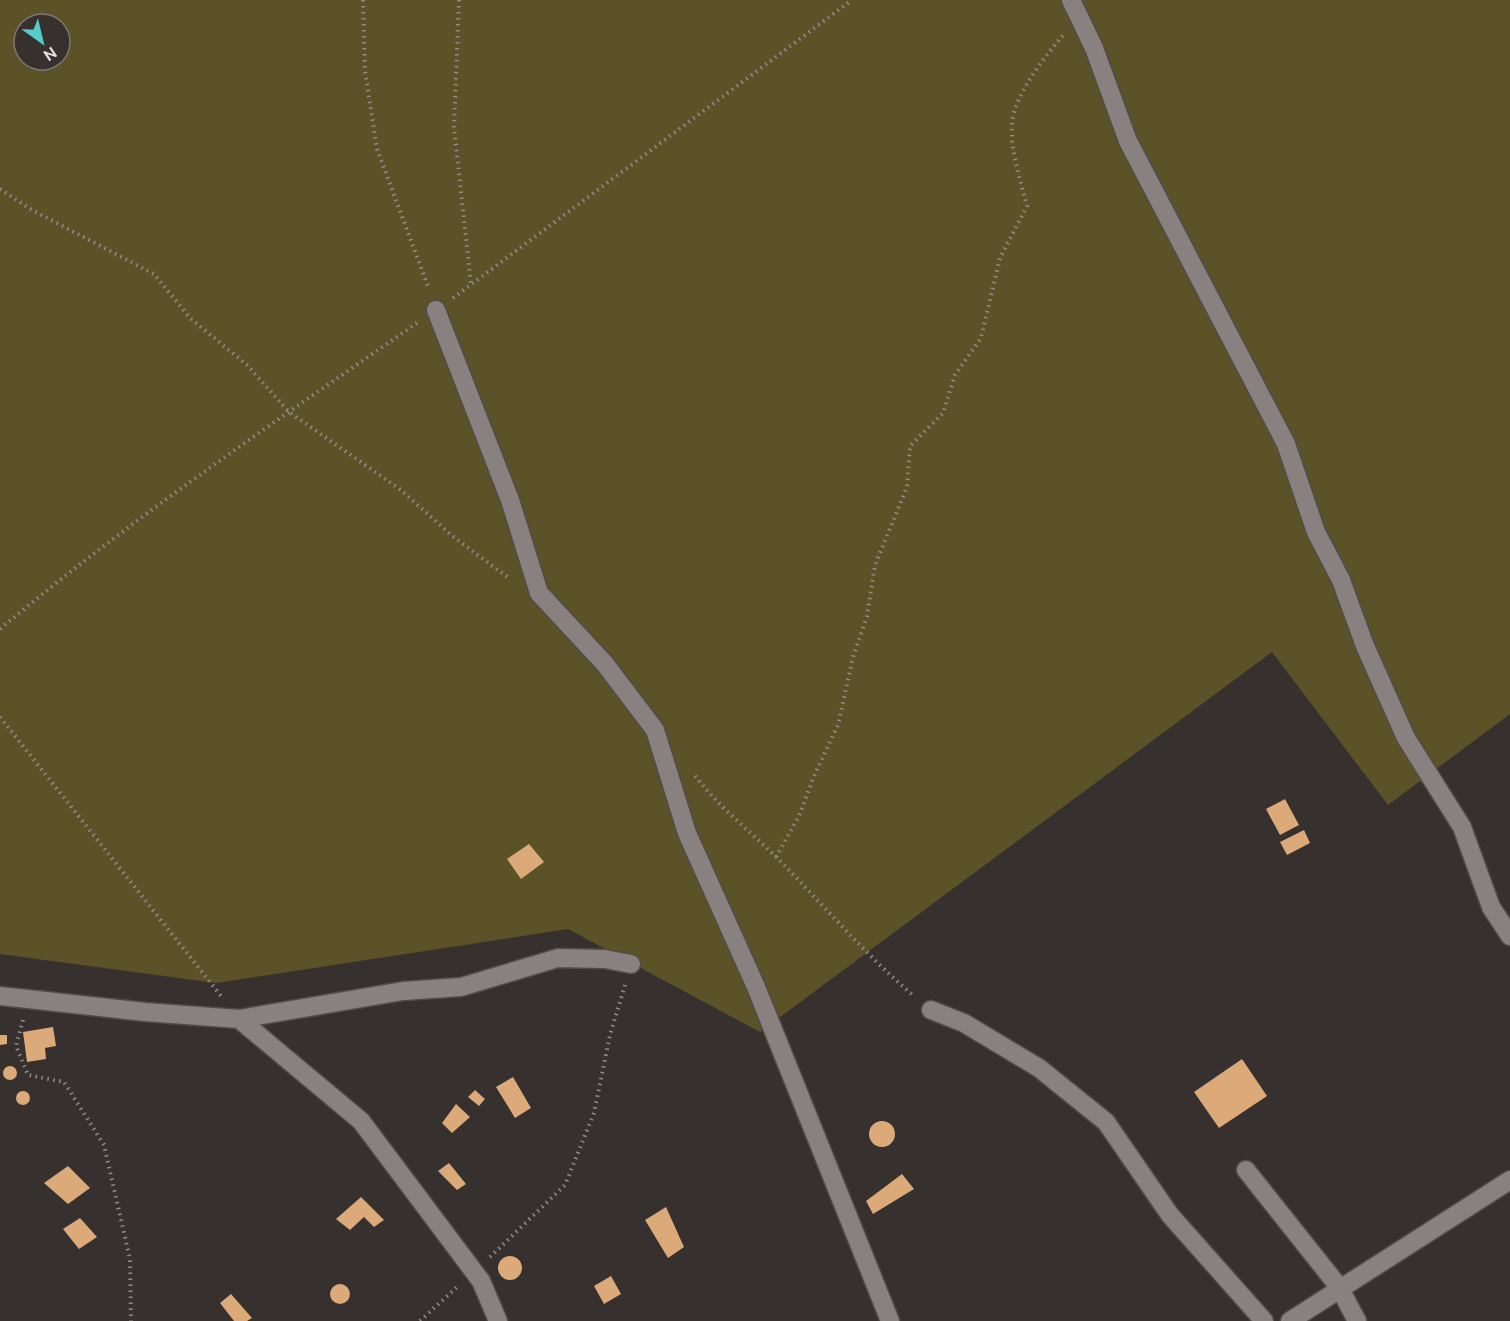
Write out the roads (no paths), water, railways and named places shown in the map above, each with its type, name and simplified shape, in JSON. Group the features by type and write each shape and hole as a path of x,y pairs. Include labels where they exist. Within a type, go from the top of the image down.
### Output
{"street":[{"path":"1071,0 1094,48 1128,141 1286,444 1316,532 1341,580 1365,646 1406,738 1462,827 1491,907 1510,936"},
{"path":"436,310 510,500 539,593 605,664 655,730 687,833 756,987 890,1321"},
{"path":"0,996 239,1019 403,991 461,987 558,958 605,959 631,964"},
{"path":"931,1010 964,1023 1039,1068 1106,1122 1170,1215 1264,1321"},
{"path":"239,1019 361,1121 474,1272 498,1321"},
{"path":"1246,1170 1339,1287 1357,1321"},
{"path":"1290,1321 1339,1287 1510,1180"}]}
